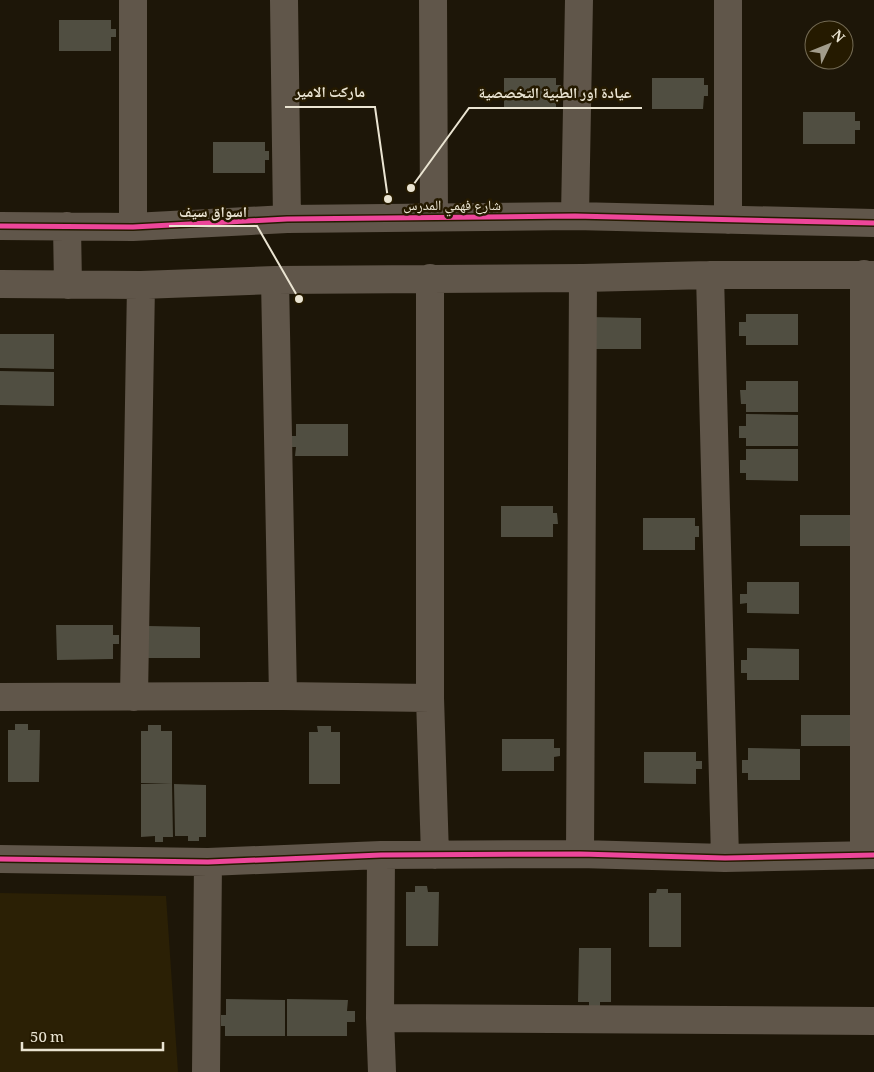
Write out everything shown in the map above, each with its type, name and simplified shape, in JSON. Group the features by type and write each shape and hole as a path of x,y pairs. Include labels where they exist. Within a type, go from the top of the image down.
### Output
{"street":[{"path":"133,0 133,227"},
{"path":"284,0 287,219"},
{"path":"433,0 434,217"},
{"path":"575,216 579,0"},
{"path":"728,0 728,220"},
{"name":"شارع فهمي المدرس","path":"0,226 133,227 287,219 575,216 874,223"},
{"path":"67,226 68,285"},
{"path":"0,284 141,285 275,280 869,274 869,855 725,858 580,854 381,855 208,862 0,859"},
{"path":"710,275 725,858"},
{"path":"430,278 430,698 435,855"},
{"path":"580,854 583,278"},
{"path":"275,280 283,696"},
{"path":"134,696 141,285"},
{"path":"0,698 283,696 430,698"},
{"path":"381,855 380,1018 382,1072"},
{"path":"206,1072 208,862"},
{"path":"380,1018 874,1021"}],"shaded area":[{"path":"0,893 166,896 178,1072 0,1072"}],"building":[{"path":"59,20 111,20 111,29 116,29 116,37 111,37 111,51 59,51"},
{"path":"504,78 556,78 556,85 561,85 561,96 556,96 556,109 504,109"},
{"path":"652,78 704,78 704,85 708,85 708,96 704,96 703,109 652,109"},
{"path":"803,112 855,112 855,121 860,121 860,130 855,130 855,144 803,144"},
{"path":"213,142 265,142 265,151 269,151 269,160 265,160 265,173 213,173"},
{"path":"746,314 798,314 798,345 746,345 746,336 739,336 739,322 746,322"},
{"path":"589,317 641,318 641,349 589,349"},
{"path":"0,334 54,334 54,369 0,368"},
{"path":"0,371 54,372 54,406 0,405"},
{"path":"746,381 798,381 798,412 746,412 746,404 741,404 740,390 746,390"},
{"path":"746,414 798,415 798,446 746,446 746,438 739,438 739,426 746,426"},
{"path":"296,424 348,424 348,456 295,456 296,447 289,447 289,436 296,436"},
{"path":"746,449 798,449 798,481 746,480 746,473 740,473 740,460 746,460"},
{"path":"501,506 553,506 553,513 557,513 558,524 553,524 553,537 501,537"},
{"path":"800,515 852,515 852,546 800,546"},
{"path":"643,518 695,518 695,526 699,526 699,537 695,537 695,550 643,550"},
{"path":"747,582 799,582 799,614 747,613 747,603 740,604 740,594 747,594"},
{"path":"56,625 113,625 113,635 119,635 119,644 113,644 113,659 57,660"},
{"path":"148,626 200,627 200,658 148,658"},
{"path":"747,648 799,649 799,680 747,680 747,673 741,673 741,660 747,660"},
{"path":"801,715 852,715 853,746 801,746"},
{"path":"15,724 28,724 28,730 40,730 39,782 8,782 8,730 15,730"},
{"path":"148,725 161,725 161,731 172,731 172,784 141,783 141,731 148,731"},
{"path":"317,726 331,726 331,732 340,732 340,784 309,784 309,732 318,732"},
{"path":"502,739 554,739 554,748 560,748 560,756 554,757 554,771 502,771"},
{"path":"748,748 800,749 800,780 748,780 748,773 742,773 742,760 748,760"},
{"path":"644,752 696,752 696,761 702,761 702,769 696,769 696,784 644,783"},
{"path":"141,784 172,784 173,837 163,837 163,842 155,842 155,836 141,837"},
{"path":"174,784 206,785 206,837 199,837 199,841 188,841 188,836 175,836"},
{"path":"415,886 427,886 428,892 439,892 438,946 406,946 406,892 415,892"},
{"path":"657,889 668,889 668,893 681,893 681,947 649,947 649,893 656,893"},
{"path":"579,948 611,948 611,1002 600,1002 600,1008 589,1008 589,1002 578,1002"},
{"path":"226,999 285,1000 285,1036 225,1036 225,1026 221,1026 221,1015 226,1015"},
{"path":"287,999 348,1000 347,1011 355,1011 355,1022 347,1022 347,1036 287,1036"}],"cycle path":[{"path":"0,226 133,227 287,219 575,216 874,223"},
{"path":"0,859 208,862 381,855 580,854 725,858 874,855"}],"place":[{"name":"عيادة اور الطبية التخصصية","path":"411,188"},
{"name":"ماركت الامير","path":"388,199"},
{"name":"اسواق سيف","path":"299,299"}]}
